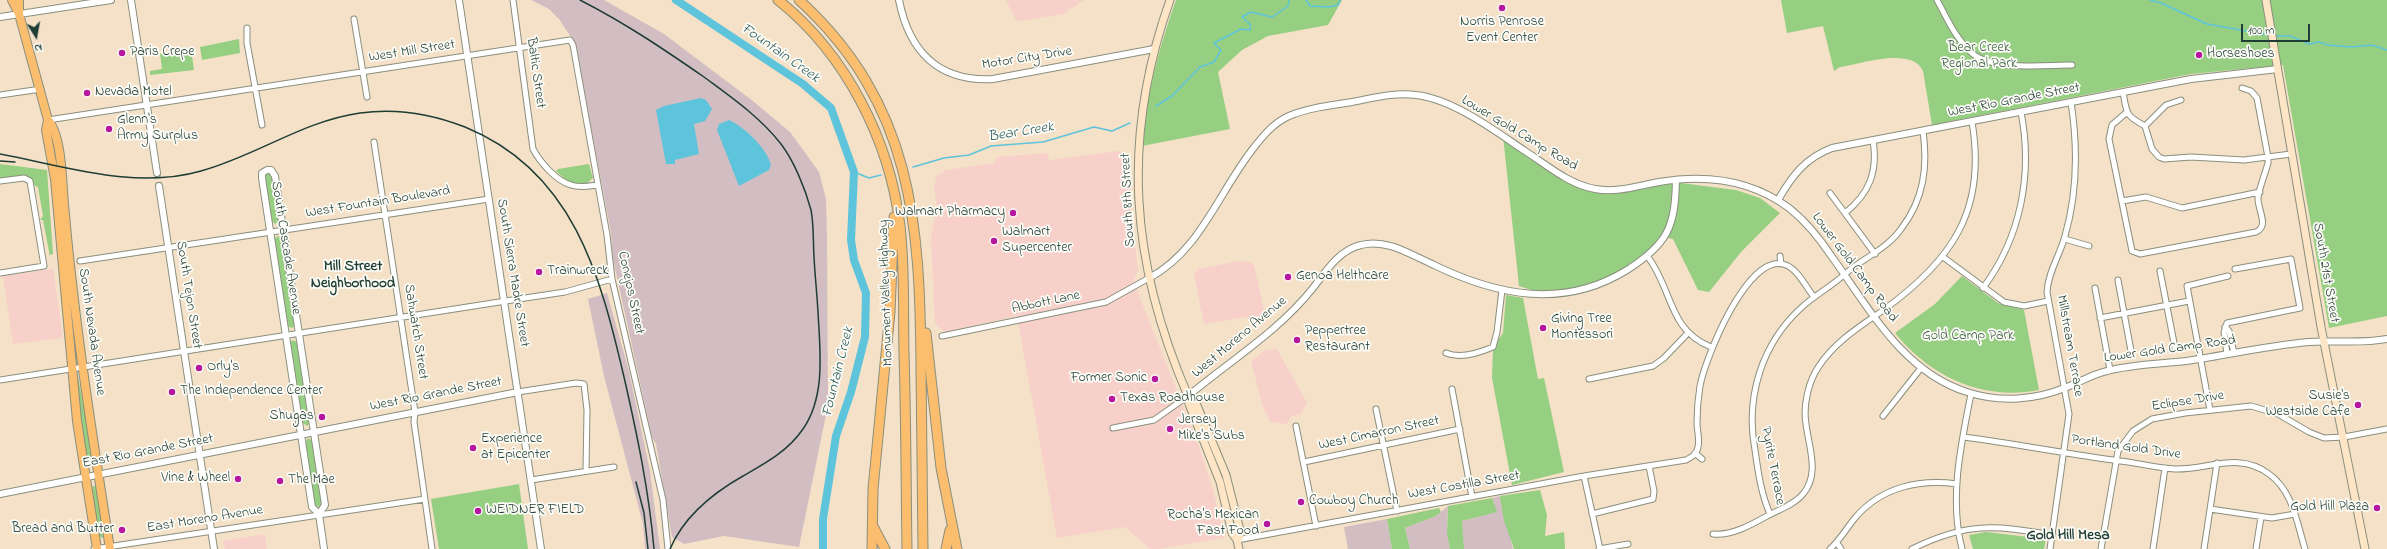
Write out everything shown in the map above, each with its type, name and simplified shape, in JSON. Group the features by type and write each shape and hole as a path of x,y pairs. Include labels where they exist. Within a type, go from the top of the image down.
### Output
{"highway":[{"name":"Monument Valley Highway","path":"778,0 820,41 851,85 879,142 895,197 902,250 907,549"},
{"name":"Monument Valley Highway","path":"799,0 830,32 855,65 874,98 893,138 903,165 912,204 920,294 923,549"},
{"path":"872,549 874,526 872,499 890,312 895,197"},
{"path":"920,294 940,457 957,549"},
{"path":"946,549 949,537 950,516"},
{"path":"874,526 885,549"}],"main road":[{"name":"South Nevada Avenue","path":"12,0 19,14 41,89 48,120 46,130 55,179 72,369 97,549"},
{"name":"South Nevada Avenue","path":"19,0 19,14"},
{"name":"South 8th Street","path":"1170,0 1154,49 1145,86 1140,137 1140,216 1148,278 1167,346 1188,396 1188,404 1220,482 1232,534 1237,540 1239,549"},
{"name":"South 21st Street","path":"2266,0 2291,154 2365,549"},
{"name":"South Nevada Avenue","path":"48,120 54,126 60,165 69,267 82,367 110,548"}],"street":[{"path":"0,17 111,0"},
{"path":"131,0 157,173"},
{"name":"South Sierra Madre Street","path":"459,0 541,549"},
{"name":"Baltic Street","path":"513,0 533,149 542,162 564,182 576,187 598,185"},
{"name":"Motor City Drive","path":"899,0 903,20 917,48 944,70 968,79 993,79 1154,49"},
{"path":"1937,0 1963,44 1981,59 1993,63 2023,65 2072,64"},
{"path":"354,19 367,97"},
{"path":"247,28 247,43 262,125"},
{"name":"West Mill Street","path":"48,120 467,55 520,49 570,40 572,42"},
{"name":"Conejos Street","path":"572,42 598,185 612,280 663,500 668,549"},
{"name":"West Rio Grande Street","path":"1778,200 1797,171 1807,161 1832,148 2191,79 2278,69"},
{"path":"2127,112 2112,125 2109,135 2131,248 2136,254 2259,231 2263,222 2258,203 2268,163 2268,157 2257,98 2251,91 2242,88"},
{"path":"0,95 41,89"},
{"path":"2123,92 2127,112 2133,120 2145,126 2152,149 2159,157 2164,159 2191,157 2244,160 2291,154"},
{"name":"Lower Gold Camp Road","path":"1148,278 1170,265 1187,248 1246,158 1272,128 1286,117 1334,105 1392,95 1420,95 1443,103 1483,124 1564,177 1583,186 1599,189 1620,190 1676,180 1708,178 1732,181 1757,190 1778,200 1806,222 1899,348 1921,368 1951,386 1971,394 2009,399 2046,394 2110,370 2201,359 2307,342 2356,342 2387,339"},
{"path":"2145,126 2166,105 2181,100"},
{"name":"Millstream Terrace","path":"2050,549 2065,453 2069,414 2048,301 2047,283 2065,239 2074,200 2076,176 2076,135 2071,102"},
{"path":"1983,288 2002,257 2020,213 2026,161 2021,112"},
{"path":"1713,534 1722,536 1770,514 1796,500 1803,494 1811,480 1812,461 1805,413 1809,390 1817,369 1838,343 1923,280 1943,257 1962,224 1973,192 1976,161 1972,122"},
{"name":"Pyrite Terrace","path":"1770,514 1763,497 1753,439 1754,396 1762,365 1772,343 1793,316 1814,297 1875,254 1901,230 1918,199 1925,168 1923,131"},
{"path":"1845,213 1860,199 1872,179 1875,165 1873,140"},
{"name":"Sahwatch Street","path":"374,142 415,412 414,424 432,549"},
{"name":"South Cascade Avenue","path":"319,514 325,505 314,432 275,176 273,172 267,170 262,173 262,178 312,507 319,514 324,549"},
{"path":"0,181 24,178 28,179 31,183 44,266 0,273"},
{"name":"West Moreno Avenue","path":"1113,428 1154,420 1188,396 1284,319 1336,259 1354,247 1368,243 1391,245 1470,282 1502,290 1544,294 1583,291 1615,278 1648,257 1660,244 1669,228 1674,207 1676,180"},
{"name":"South Tejon Street","path":"159,186 214,549"},
{"path":"2122,201 2146,197 2182,208 2260,192"},
{"path":"1830,193 1875,254"},
{"name":"West Fountain Boulevard","path":"80,261 385,213 489,199"},
{"path":"2065,239 2089,246"},
{"path":"1780,256 1780,264"},
{"path":"1648,257 1660,273 1677,318 1688,333 1711,346"},
{"path":"1943,257 1998,299 2011,305 2024,306 2048,301"},
{"path":"2230,354 2224,332 2227,323 2300,308 2291,259 2235,269"},
{"path":"1702,459 1695,454 1699,443 1698,399 1702,376 1711,346 1722,322 1749,284 1771,266 1780,264 1793,270 1814,297"},
{"path":"2160,271 2175,348"},
{"path":"2210,410 2186,289 2188,284 2228,276"},
{"name":"Abbott Lane","path":"942,336 1106,302 1148,278"},
{"path":"0,380 184,350 504,302 565,292 612,280"},
{"path":"2118,280 2131,351"},
{"path":"2095,288 2110,370"},
{"path":"1446,353 1454,356 1483,352 1493,347 1497,332 1502,290"},
{"path":"2100,318 2189,302"},
{"path":"1589,379 1652,366 1664,358 1688,333"},
{"path":"1882,416 1921,368"},
{"name":"West Rio Grande Street","path":"301,434 518,392 576,383 584,384 586,390 588,428 586,472"},
{"path":"1452,389 1472,497"},
{"path":"1962,549 1957,531 1955,500 1971,394"},
{"name":"Eclipse Drive","path":"2101,549 2118,451 2126,438 2144,422 2161,416 2251,406 2286,417 2318,436 2344,437 2387,429"},
{"path":"1376,409 1382,446 1397,511"},
{"path":"1296,426 1316,526"},
{"name":"West Cimarron Street","path":"1304,462 1460,429"},
{"name":"East Rio Grande Street","path":"0,494 301,434"},
{"name":"Portland Gold Drive","path":"1964,437 2165,468 2192,468 2217,463 2242,462 2269,474 2284,490 2295,514 2305,549"},
{"name":"West Costilla Street","path":"1237,540 1584,476 1686,460 1695,454"},
{"path":"2204,549 2217,463"},
{"path":"1592,514 1653,499 1654,491 1649,466"},
{"path":"531,480 614,467"},
{"path":"2153,549 2165,468"},
{"path":"1584,476 1599,549 1628,544"},
{"path":"1830,549 1837,543 1855,518 1870,504 1885,494 1899,487 1923,482 1957,484"},
{"path":"319,514 425,499"},
{"path":"2210,509 2261,517 2282,518 2295,514"},
{"name":"East Moreno Avenue","path":"94,549 110,548 319,514"},
{"path":"2256,549 2261,517"},
{"path":"1912,549 1931,540 1957,531 1996,527 2053,535"},
{"path":"1837,543 1841,549"}],"shaded area":[{"path":"531,0 604,0 664,34 753,101 790,132 819,172 826,199 828,405 799,547 724,536 684,544 672,537 656,444 652,437 613,259 611,233 575,43 559,19 549,9"},
{"path":"1006,0 1084,0 1063,14 1020,21 1016,20"},
{"path":"1119,151 1128,156 1130,162 1132,220 1138,271 1133,281 1199,446 1214,494 1224,538 1150,549 1125,527 1057,538 1017,316 945,332 935,324 931,237 937,207 934,187 937,175 946,170 994,163 997,157 1048,153 1049,160"},
{"path":"1239,261 1250,262 1254,265 1265,314 1253,318 1246,317 1204,324 1194,275 1198,269"},
{"path":"53,269 63,338 13,344 3,276"},
{"path":"607,293 629,371 650,471 660,549 645,549 643,524 604,376 588,299"},
{"path":"1277,349 1307,403 1300,414 1291,416 1287,424 1270,422 1263,407 1251,361 1266,350"},
{"path":"1500,496 1513,549 1463,549 1462,521 1496,512 1492,498"},
{"path":"1448,506 1447,528 1450,549 1410,549 1405,528 1436,516"},
{"path":"1387,519 1392,549 1348,549 1344,527"},
{"path":"265,534 267,549 225,549 223,541"}],"green space":[{"path":"1176,0 1342,0 1328,25 1268,36 1242,50 1218,72 1230,129 1142,146 1154,72"},
{"name":"Bear Creek Regional Park","path":"1781,0 2387,0 2387,316 2329,328 2283,65 2191,74 1932,125 1923,71 1917,64 1908,59 1885,58 1840,67 1834,71 1823,26 1787,33"},
{"path":"239,39 240,53 202,60 200,47"},
{"path":"191,48 194,70 150,75 150,71 162,69 160,54"},
{"path":"1503,136 1583,186 1615,190 1665,181 1736,190 1760,198 1780,213 1741,252 1709,292 1698,290 1673,239 1665,237 1660,245 1605,283 1544,294 1519,286"},
{"path":"0,164 47,170 53,254 50,255 50,257 43,220 40,220 43,216 38,187 35,186 32,179 22,175 0,179"},
{"path":"589,164 593,178 585,185 567,181 556,171 558,169"},
{"path":"267,173 272,175 279,221 275,224 272,221 264,176"},
{"path":"278,236 281,238 295,325 292,328 287,326 274,239"},
{"name":"Gold Camp Park","path":"1962,276 1998,303 2024,310 2039,390 2018,393 1998,392 1959,382 1941,373 1925,362 1909,349 1895,333 1935,304"},
{"path":"1506,295 1523,298 1538,379 1544,378 1564,472 1512,485 1492,378 1493,347 1503,333"},
{"path":"293,340 297,342 310,423 307,426 303,423 290,343"},
{"path":"78,377 83,403 87,413 93,464 89,465 86,462 76,378"},
{"path":"308,438 313,441 322,504 319,507 315,505 305,443"},
{"name":"WEIDNER FIELD","path":"519,484 528,549 439,549 431,499"},
{"path":"93,486 97,486 104,536 102,538 98,535 90,490"},
{"path":"1540,490 1547,515 1545,536 1564,532 1565,549 1514,549 1504,521 1500,496"},
{"path":"1492,498 1497,512 1462,521 1464,549 1450,549 1447,533 1448,506"},
{"path":"1439,508 1441,512 1436,516 1405,528 1410,549 1392,549 1387,519"},
{"path":"1986,532 2046,539 2044,549 1973,549 1969,535"}],"water":[{"path":"701,98 706,100 712,109 705,121 694,124 699,154 675,160 675,164 666,164 656,110 664,106"},
{"path":"729,120 748,133 760,145 769,158 771,165 769,170 739,186 717,130 719,124"}],"waterway":[{"name":"Fountain Creek","path":"676,0 803,84 831,108 854,172 851,240 854,260 866,293 865,337 851,392 836,436 823,519 823,549"},
{"name":"Bear Creek","path":"1156,106 1172,96 1200,67 1214,62 1221,50 1214,43 1241,29 1250,30 1250,24 1242,17 1251,12 1272,17 1288,6 1289,0"},
{"name":"Bear Creek","path":"1306,0 1310,6 1329,7 1338,5 1340,0"},
{"name":"Bear Creek","path":"2150,0 2161,3 2207,24 2269,35"},
{"name":"Bear Creek","path":"2275,36 2290,36 2309,44 2319,42 2328,45 2351,47 2372,45 2387,50"},
{"name":"Bear Creek","path":"913,167 944,158 969,155 991,146 1043,142 1094,127 1112,131 1130,123"},
{"name":"Bear Creek","path":"854,172 869,178 881,175"}],"tunnel":[{"path":"157,173 159,186"}],"railway":[{"path":"580,0 628,27 673,56 704,77 755,116 773,134 790,158 809,202 812,216 819,327 820,372 815,402 810,416 803,429 791,444 768,461 721,490 700,506 683,526 670,549"},
{"path":"0,154 100,174 151,178 176,176 221,165 319,123 360,113 387,111 413,113 452,122 502,146 532,170 556,198 576,230 592,264 615,338 629,398 646,484 654,549"},
{"path":"0,161 15,162"},
{"path":"636,482 644,513 648,549"}],"place":[{"name":"Norris Penrose Event Center","path":"1502,8"},
{"name":"Paris Crepe","path":"122,53"},
{"name":"Horseshoes","path":"2199,55"},
{"name":"Nevada Motel","path":"87,93"},
{"name":"Glenn's Army Surplus","path":"109,129"},
{"name":"Walmart Pharmacy","path":"1013,213"},
{"name":"Walmart Supercenter","path":"994,241"},
{"name":"Trainwreck","path":"539,272"},
{"name":"Genoa Helthcare","path":"1288,277"},
{"name":"Giving Tree Montessori","path":"1543,328"},
{"name":"Peppertree Restaurant","path":"1297,340"},
{"name":"Orly's","path":"199,368"},
{"name":"Former Sonic","path":"1155,379"},
{"name":"The Independence Center","path":"172,392"},
{"name":"Texas Roadhouse","path":"1112,399"},
{"name":"Susie's Westside Cafe","path":"2358,405"},
{"name":"Shugas","path":"322,417"},
{"name":"Jersey Mike's Subs","path":"1170,429"},
{"name":"Experience at Epicenter","path":"473,448"},
{"name":"Vine & Wheel","path":"238,479"},
{"name":"The Mae","path":"280,481"},
{"name":"Cowboy Church","path":"1301,502"},
{"name":"Gold Hill Plaza","path":"2377,508"},
{"name":"WEIDNER FIELD","path":"478,511"},
{"name":"Rocha's Mexican Fast Food","path":"1267,524"},
{"name":"Bread and Butter","path":"122,530"}],"district":[{"name":"Mill Street Neighborhood","path":"353,276"},
{"name":"Gold Hill Mesa","path":"2068,537"}]}
